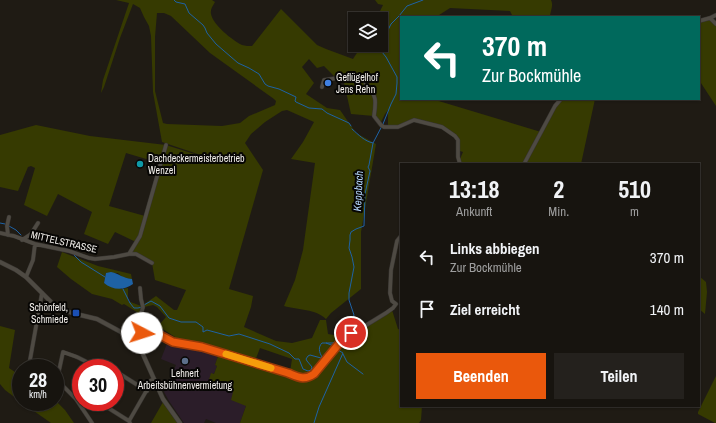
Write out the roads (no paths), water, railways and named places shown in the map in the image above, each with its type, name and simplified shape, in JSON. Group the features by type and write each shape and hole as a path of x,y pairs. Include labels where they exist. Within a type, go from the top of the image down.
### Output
{"street":[{"path":"700,21 716,15"},
{"path":"710,18 716,24"},
{"path":"322,87 324,80 358,75 372,90 376,102 374,116 384,126 398,127 414,120 442,127 455,136 458,140 458,157 460,163"},
{"path":"525,163 555,106 560,100"},
{"path":"129,254 140,236 166,145"},
{"path":"8,235 7,226 9,217"},
{"name":"MITTELSTRASSE","path":"22,240 31,234 38,223"},
{"name":"MITTELSTRASSE","path":"0,233 35,244 70,251 95,259 129,254"},
{"path":"400,237 397,241 391,270 390,292 392,301 400,305"},
{"path":"26,276 33,260 35,244"},
{"path":"129,254 136,254 152,263"},
{"path":"0,262 26,276 42,294 59,308 97,319 135,341 142,350 166,403 180,423"},
{"path":"140,288 142,306 140,318 143,325 142,333"},
{"path":"30,359 42,294"},
{"path":"135,341 142,333 146,331 154,332 173,342 202,347 305,378 314,374 342,340 386,313 396,304"},
{"path":"61,359 63,352 80,359"},
{"path":"124,377 147,391"},
{"path":"112,411 129,422 147,391 150,381 154,379"},
{"path":"64,388 72,395"},
{"path":"84,411 92,423"}],"water":[{"path":"111,272 132,279 133,284 122,289 107,285 104,283 106,273"}],"waterway":[{"path":"174,0 185,4 189,13 203,25 207,33 216,44 238,63 259,74 265,84 296,97 296,102 309,108 322,109 327,113 349,123 351,126"},
{"name":"Keppbach","path":"388,30 391,24 407,6 423,0"},
{"name":"Keppbach","path":"341,333 348,329 354,315 349,300 354,267 349,248 350,235 351,232 364,226 365,194 370,171 368,167 373,143 396,94 397,77 382,52"},
{"path":"352,129 364,139 373,143"},
{"path":"0,223 5,224"},
{"path":"9,226 21,235"},
{"path":"34,235 49,235 56,237 67,249"},
{"path":"74,255 81,262 105,277"},
{"path":"123,289 134,308 142,307"},
{"path":"144,305 151,301 160,306 169,318 181,322 196,322 203,327 203,332 207,330 229,336 239,334 270,344 289,353 295,359 299,359 303,369 308,371 311,370 312,367 306,359 310,355 321,358 319,348 322,343 326,343"},
{"name":"Keppbach","path":"334,346 326,343 335,342 337,337"},
{"name":"Keppbach","path":"314,423 319,407 343,353 338,350"},
{"path":"343,354 347,362 363,374"}],"place":[{"name":"Geflügelhof Jens Rehn","path":"328,83"},
{"name":"Dachdeckermeisterbetrieb Wenzel","path":"140,164"},
{"name":"Schönfeld, Schmiede","path":"76,313"},
{"name":"Lehnert Arbeitsbühnenvermietung","path":"185,361"}]}
